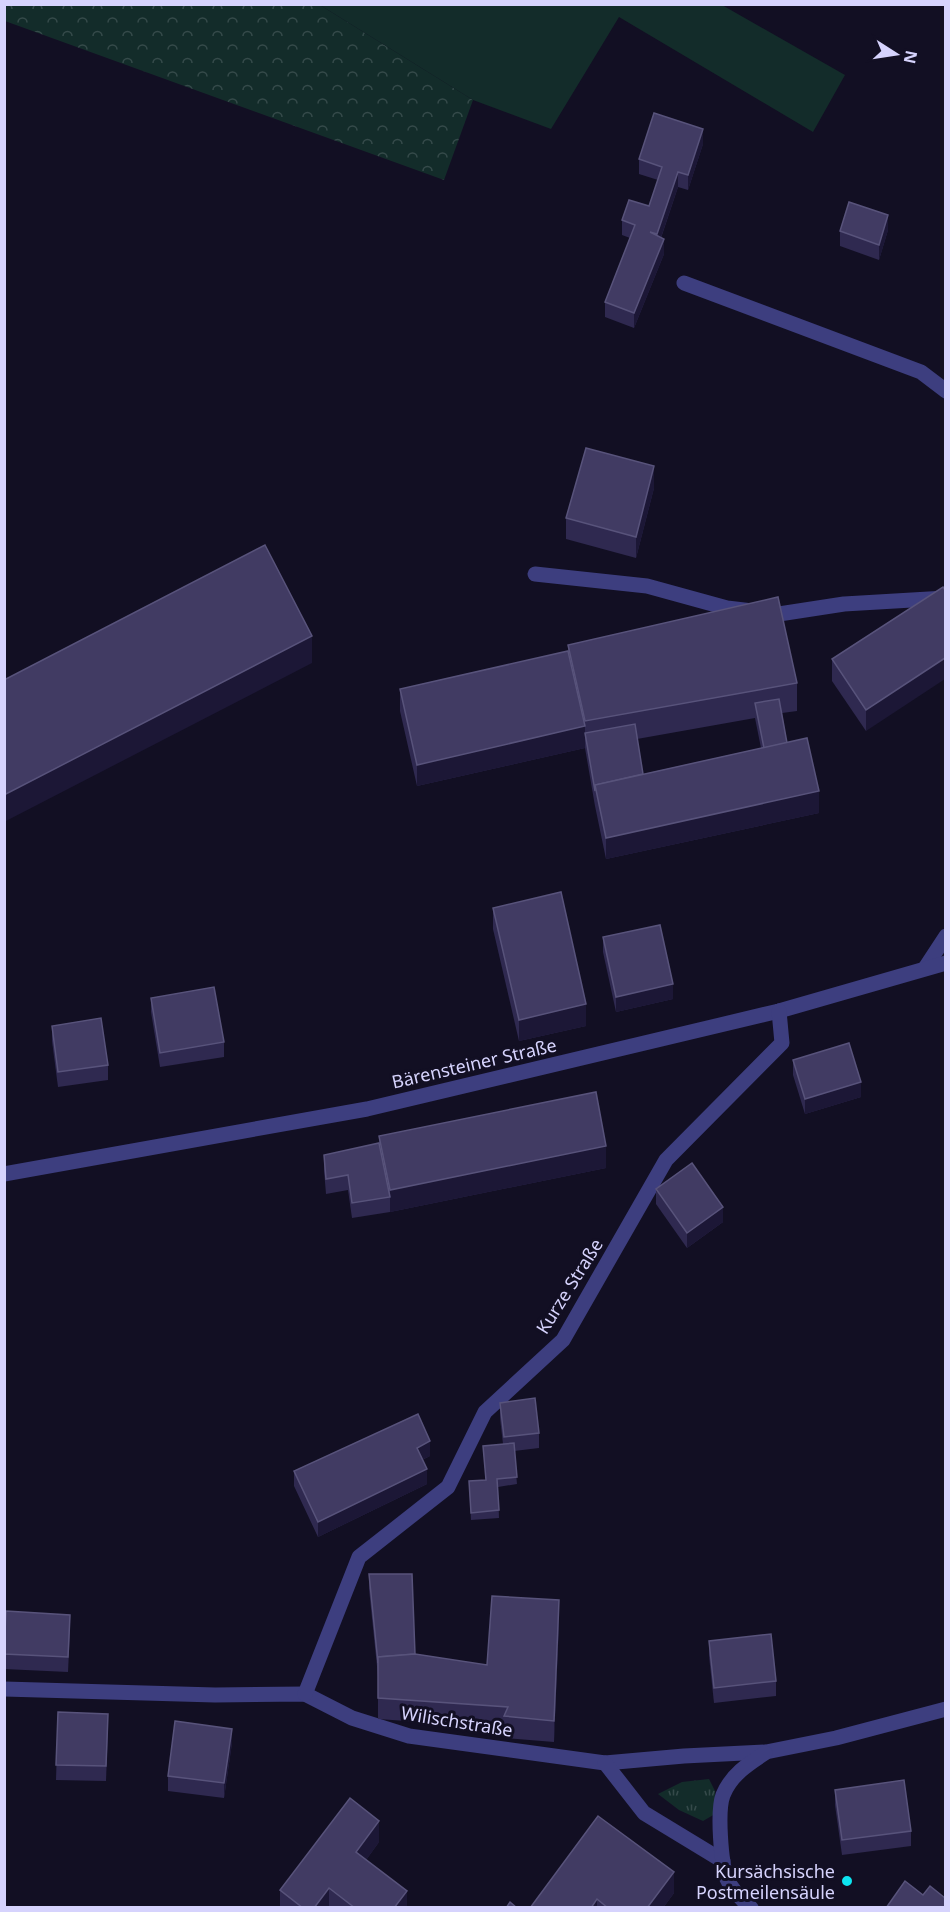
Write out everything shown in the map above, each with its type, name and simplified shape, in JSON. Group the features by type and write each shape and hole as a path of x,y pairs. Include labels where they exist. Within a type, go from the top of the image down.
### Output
{"street":[{"path":"684,283 921,372 945,391"},
{"path":"535,574 647,586 727,608 779,614 844,604 945,598"},
{"path":"925,968 945,936"},
{"name":"Bärensteiner Straße","path":"4,1174 367,1109 779,1011 945,963"},
{"name":"Kurze Straße","path":"305,1694 359,1557 448,1487 485,1412 563,1340 666,1160 782,1043 779,1011"},
{"name":"Wilischstraße","path":"4,1689 215,1695 305,1694 352,1718 409,1736 605,1763 766,1752 836,1738 945,1709"},
{"name":"Wilischstraße","path":"751,1908 727,1880 720,1827 723,1796 740,1770 766,1752"},
{"path":"605,1763 644,1813 723,1861"}],"green space":[{"path":"4,5 320,5 473,100 444,180 5,21"},
{"path":"320,5 722,5 845,75 813,132 619,17 551,129 473,100"},
{"path":"709,1779 715,1791 715,1814 703,1821 679,1810 658,1794 682,1782"}],"building":[{"path":"654,113 703,129 688,175 678,172 657,234 650,232 664,239 634,313 605,302 635,225 622,220 629,200 649,206 662,167 639,159"},
{"path":"849,202 888,215 879,245 840,231"},
{"path":"586,448 654,466 636,537 566,518"},
{"path":"265,545 312,636 4,795 4,680"},
{"path":"943,587 945,590 945,658 866,710 832,659"},
{"path":"778,597 797,683 585,721 568,645"},
{"path":"568,651 585,726 417,765 400,689"},
{"path":"779,699 787,743 764,748 755,703"},
{"path":"635,724 643,774 595,785 595,791 585,733"},
{"path":"807,738 819,791 606,838 595,785"},
{"path":"561,892 586,1004 519,1020 493,908"},
{"path":"660,925 673,984 616,997 603,937"},
{"path":"214,987 224,1042 160,1053 151,998"},
{"path":"101,1018 108,1065 58,1072 52,1026"},
{"path":"849,1043 861,1082 805,1099 793,1060"},
{"path":"596,1092 606,1146 390,1190 379,1136"},
{"path":"379,1143 390,1197 352,1203 348,1175 326,1179 324,1155"},
{"path":"692,1163 723,1207 687,1233 656,1189"},
{"path":"535,1398 539,1433 504,1437 500,1403"},
{"path":"418,1414 430,1441 417,1448 427,1469 318,1522 294,1471"},
{"path":"514,1443 517,1477 497,1479 499,1510 471,1513 469,1481 486,1480 483,1446"},
{"path":"369,1574 412,1574 415,1654 378,1657 378,1663"},
{"path":"492,1596 559,1600 554,1721 504,1716 508,1707 378,1698 378,1657 415,1654 487,1665"},
{"path":"6,1611 70,1615 68,1657 4,1654"},
{"path":"771,1634 776,1681 714,1688 709,1641"},
{"path":"58,1712 108,1714 106,1766 56,1765"},
{"path":"175,1721 232,1729 224,1783 168,1776"},
{"path":"904,1780 911,1831 842,1840 835,1790"},
{"path":"350,1798 379,1821 356,1852 407,1891 394,1908 355,1908 329,1888 314,1908 303,1908 280,1890"},
{"path":"598,1816 674,1872 647,1908 608,1908 597,1899 591,1908 530,1908"},
{"path":"905,1881 923,1895 930,1886 945,1898 945,1908 886,1908"},
{"path":"510,1902 517,1908 506,1908"}],"place":[{"name":"Kursächsische Postmeilensäule","path":"847,1881"}]}
